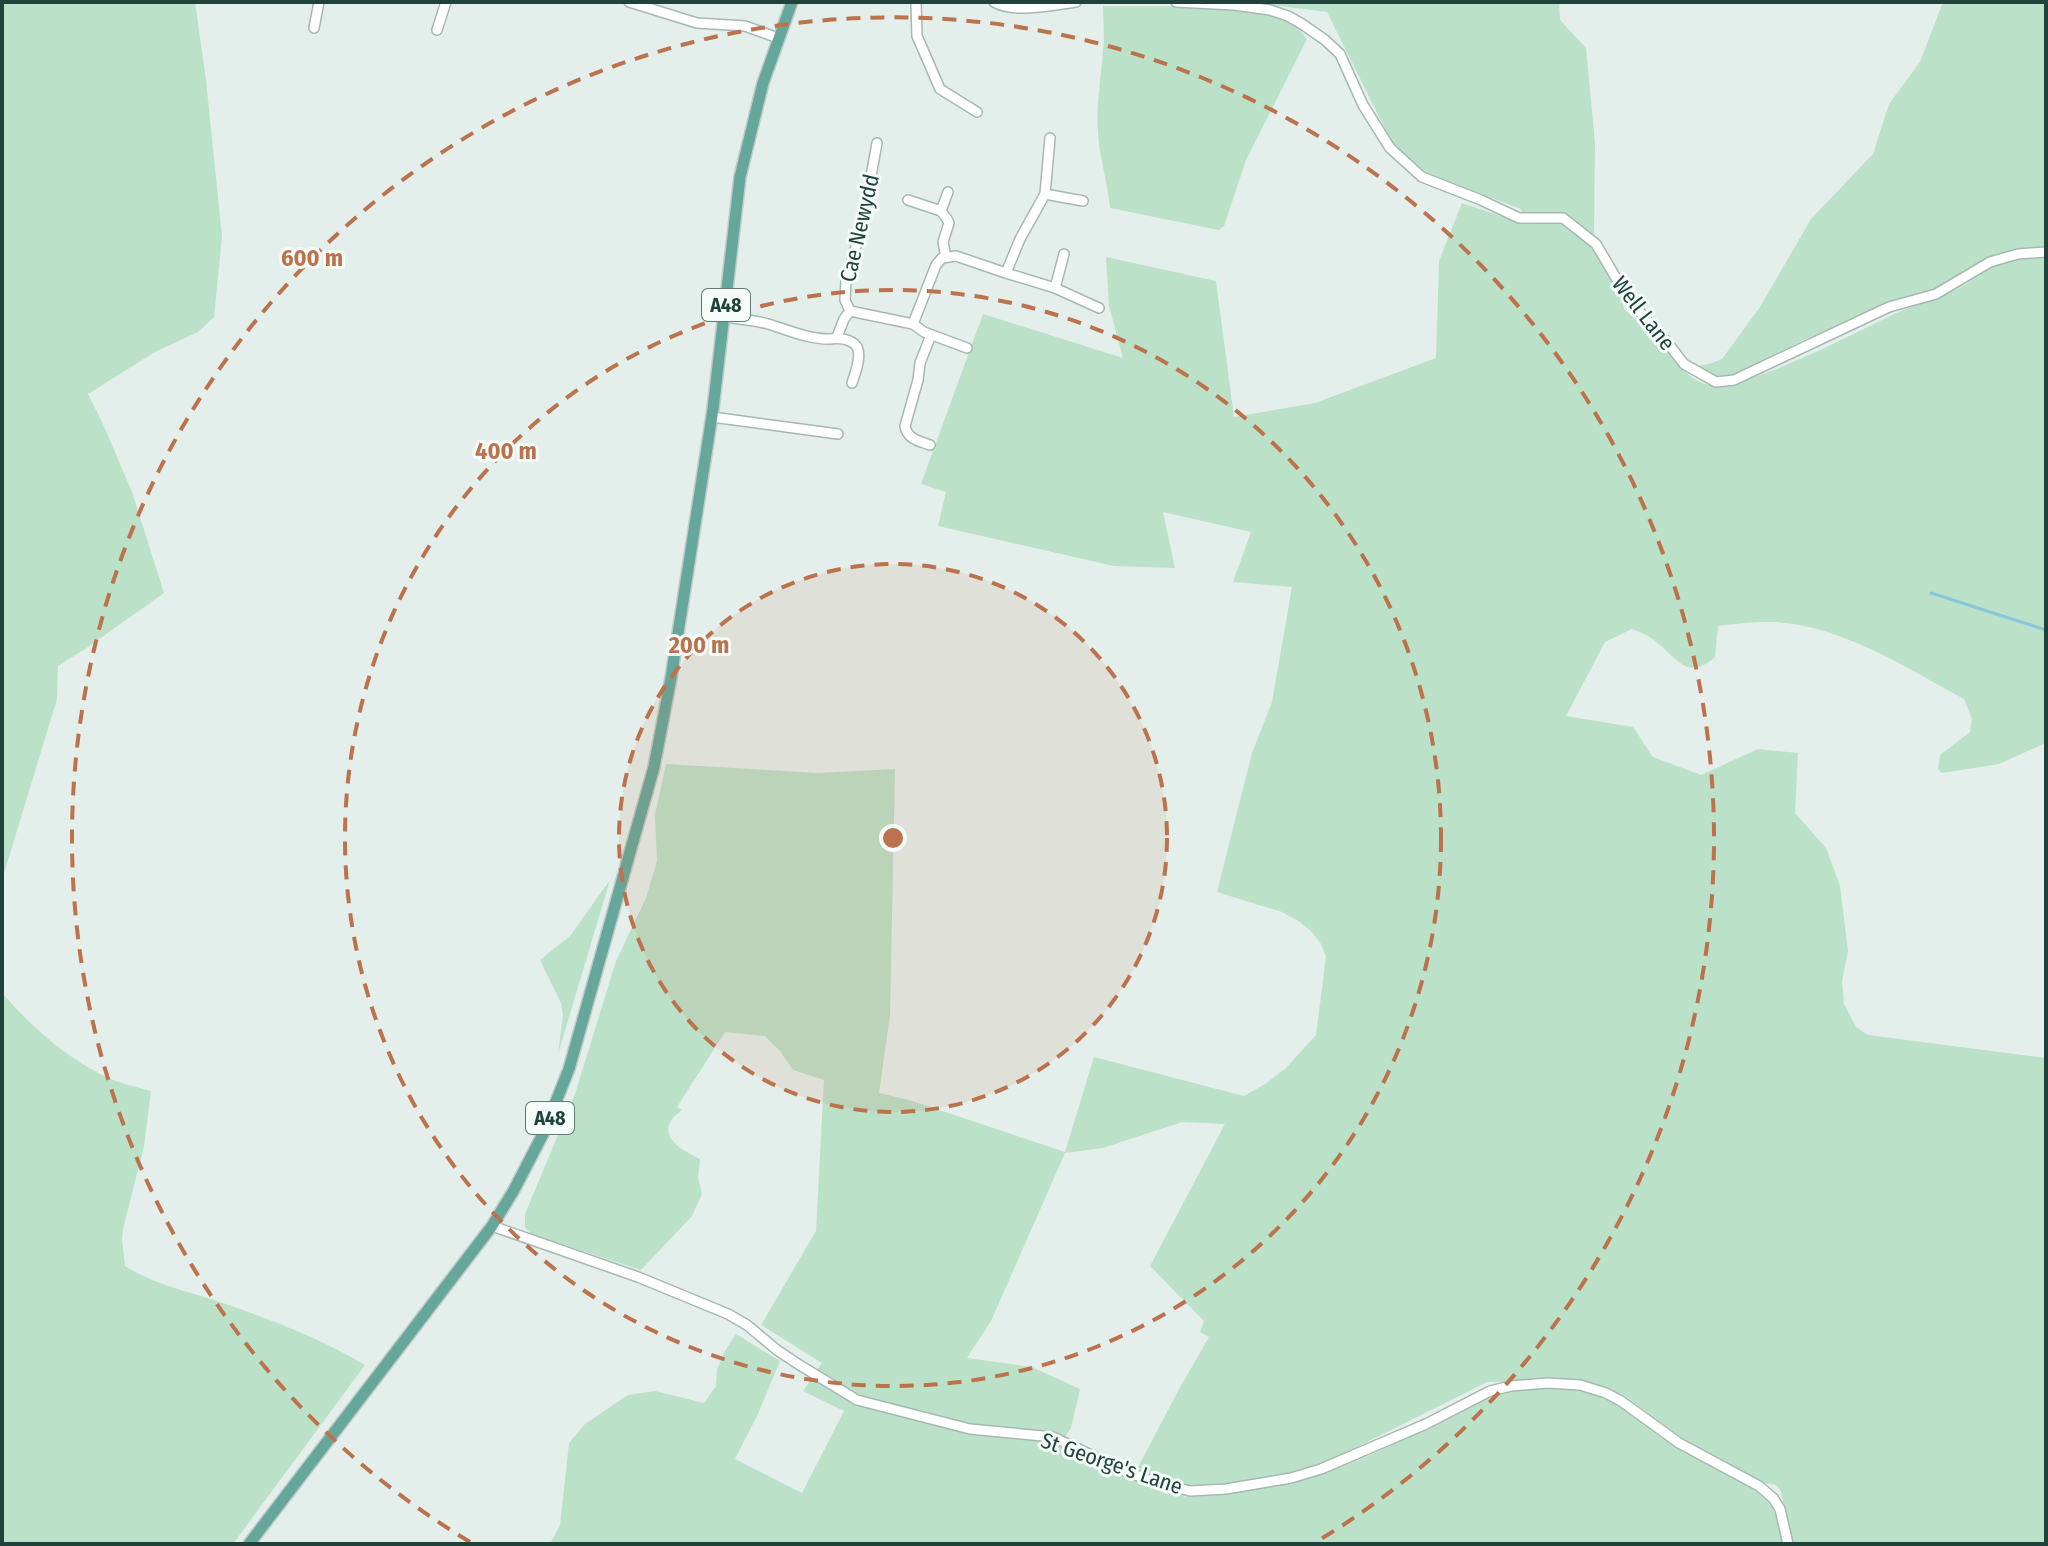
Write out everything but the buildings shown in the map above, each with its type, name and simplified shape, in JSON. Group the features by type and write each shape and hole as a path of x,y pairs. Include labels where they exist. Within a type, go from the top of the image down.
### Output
{"main road":[{"name":"A48","path":"249,1544 492,1226 543,1134 569,1069 659,743 712,417 741,168 754,116 792,2"}],"street":[{"path":"314,28 319,2"},
{"path":"437,30 446,2"},
{"path":"629,2 697,23 745,26 778,38"},
{"path":"916,2 917,36 940,89 977,112"},
{"path":"994,2 1001,7 1036,8 1076,2"},
{"name":"Well Lane","path":"1176,2 1270,10 1288,16 1314,32 1340,54 1363,105 1390,148 1422,177 1519,218 1563,218 1596,244 1629,300 1684,364 1716,382 1734,380 1889,307 1936,294 1990,262 2018,254 2046,252"},
{"path":"1006,273 1020,239 1045,194 1050,138"},
{"name":"Cae Newydd","path":"850,311 845,300 846,280 862,226 877,143"},
{"path":"946,257 944,239 949,223 941,211 948,192"},
{"path":"1045,194 1083,201"},
{"name":"Cae Newydd","path":"908,200 941,211"},
{"path":"1055,288 1064,254"},
{"path":"913,324 936,265 946,257 956,256 1055,288 1099,308"},
{"name":"Cae Newydd","path":"850,311 913,324 919,330 967,348"},
{"name":"Cae Newydd","path":"837,337 850,311"},
{"path":"725,317 759,322 802,335 828,339 837,337 855,344 858,351 852,383"},
{"path":"930,445 910,437 905,426 920,363 931,335"},
{"path":"712,417 838,434"},
{"name":"St George's Lane","path":"492,1226 638,1277 728,1314 777,1350 857,1400 970,1429 1053,1437 1127,1472 1190,1491 1226,1489 1291,1478 1321,1469 1426,1424 1490,1391 1511,1386 1580,1385 1621,1401 1679,1443 1759,1486 1780,1509 1788,1544"}],"green space":[{"path":"2,2 195,2 222,236 214,317 198,332 155,352 88,394 132,492 164,593 58,666 57,699 2,880"},
{"path":"1249,2 1559,2 1560,20 1586,48 1595,143 1594,236 1589,240 1620,291 1624,309 1634,318 1642,320 1687,374 1705,384 1722,385 1772,371 1899,312 1956,290 2007,261 2046,258 2046,743 1999,764 1942,773 1938,769 1940,755 1970,732 1972,719 1964,699 1848,639 1799,625 1774,622 1718,626 1715,657 1697,667 1682,664 1652,639 1632,629 1605,642 1566,716 1633,727 1653,757 1701,775 1758,749 1798,753 1795,813 1826,848 1840,886 1848,951 1842,981 1844,1004 1856,1027 1868,1035 2046,1058 2046,1544 1791,1544 1778,1487 1762,1483 1690,1444 1623,1395 1589,1382 1487,1382 1337,1457 1296,1474 1227,1484 1187,1485 1184,1497 1249,1491 1314,1475 1385,1448 1467,1406 1524,1389 1555,1388 1589,1393 1623,1407 1757,1492 1773,1509 1782,1544 550,1544 560,1525 569,1443 585,1424 628,1395 655,1391 704,1403 716,1386 717,1369 736,1334 780,1361 735,1459 802,1493 844,1411 803,1391 822,1363 761,1325 816,1231 824,1080 793,1070 765,1036 725,1032 677,1107 682,1110 673,1118 668,1132 683,1150 700,1159 698,1178 702,1194 692,1216 641,1270 531,1234 525,1227 525,1214 575,1094 616,961 646,898 657,861 655,815 666,764 818,773 895,769 890,1015 879,1093 1065,1152 1094,1057 1244,1096 1285,1069 1316,1035 1326,957 1321,944 1300,922 1282,912 1217,892 1252,753 1272,702 1292,587 1233,582 1251,532 1163,512 1175,568 1114,566 938,526 946,492 921,484 983,314 1123,358 1109,306 1106,257 1216,281 1234,417 1315,403 1436,358 1439,261 1462,203 1525,224 1521,209 1427,173 1392,143 1327,12","holes":["1182,1122 1225,1124 1150,1266 1204,1321 1200,1332 1209,1337 1136,1471 1065,1437 1071,1428 1080,1389 1032,1367 967,1358 991,1321 1065,1153 1103,1148"]},
{"path":"1943,2 2046,2 2046,246 2039,250 1997,254 1934,292 1890,303 1804,340 1736,375 1710,376 1697,366 1722,359 1760,307 1811,219 1873,154 1889,104 1920,62"},
{"path":"1103,6 1256,10 1279,15 1298,28 1307,39 1246,160 1224,226 1219,230 1110,208 1098,121 1104,39"},
{"path":"610,880 558,1054 563,1015 561,1003 540,960 570,936"},
{"path":"2,993 36,1028 75,1059 109,1078 151,1091 144,1146 123,1229 125,1266 160,1283 260,1316 365,1365 233,1544 2,1544"}],"waterway":[{"path":"1931,593 2046,630"}]}
